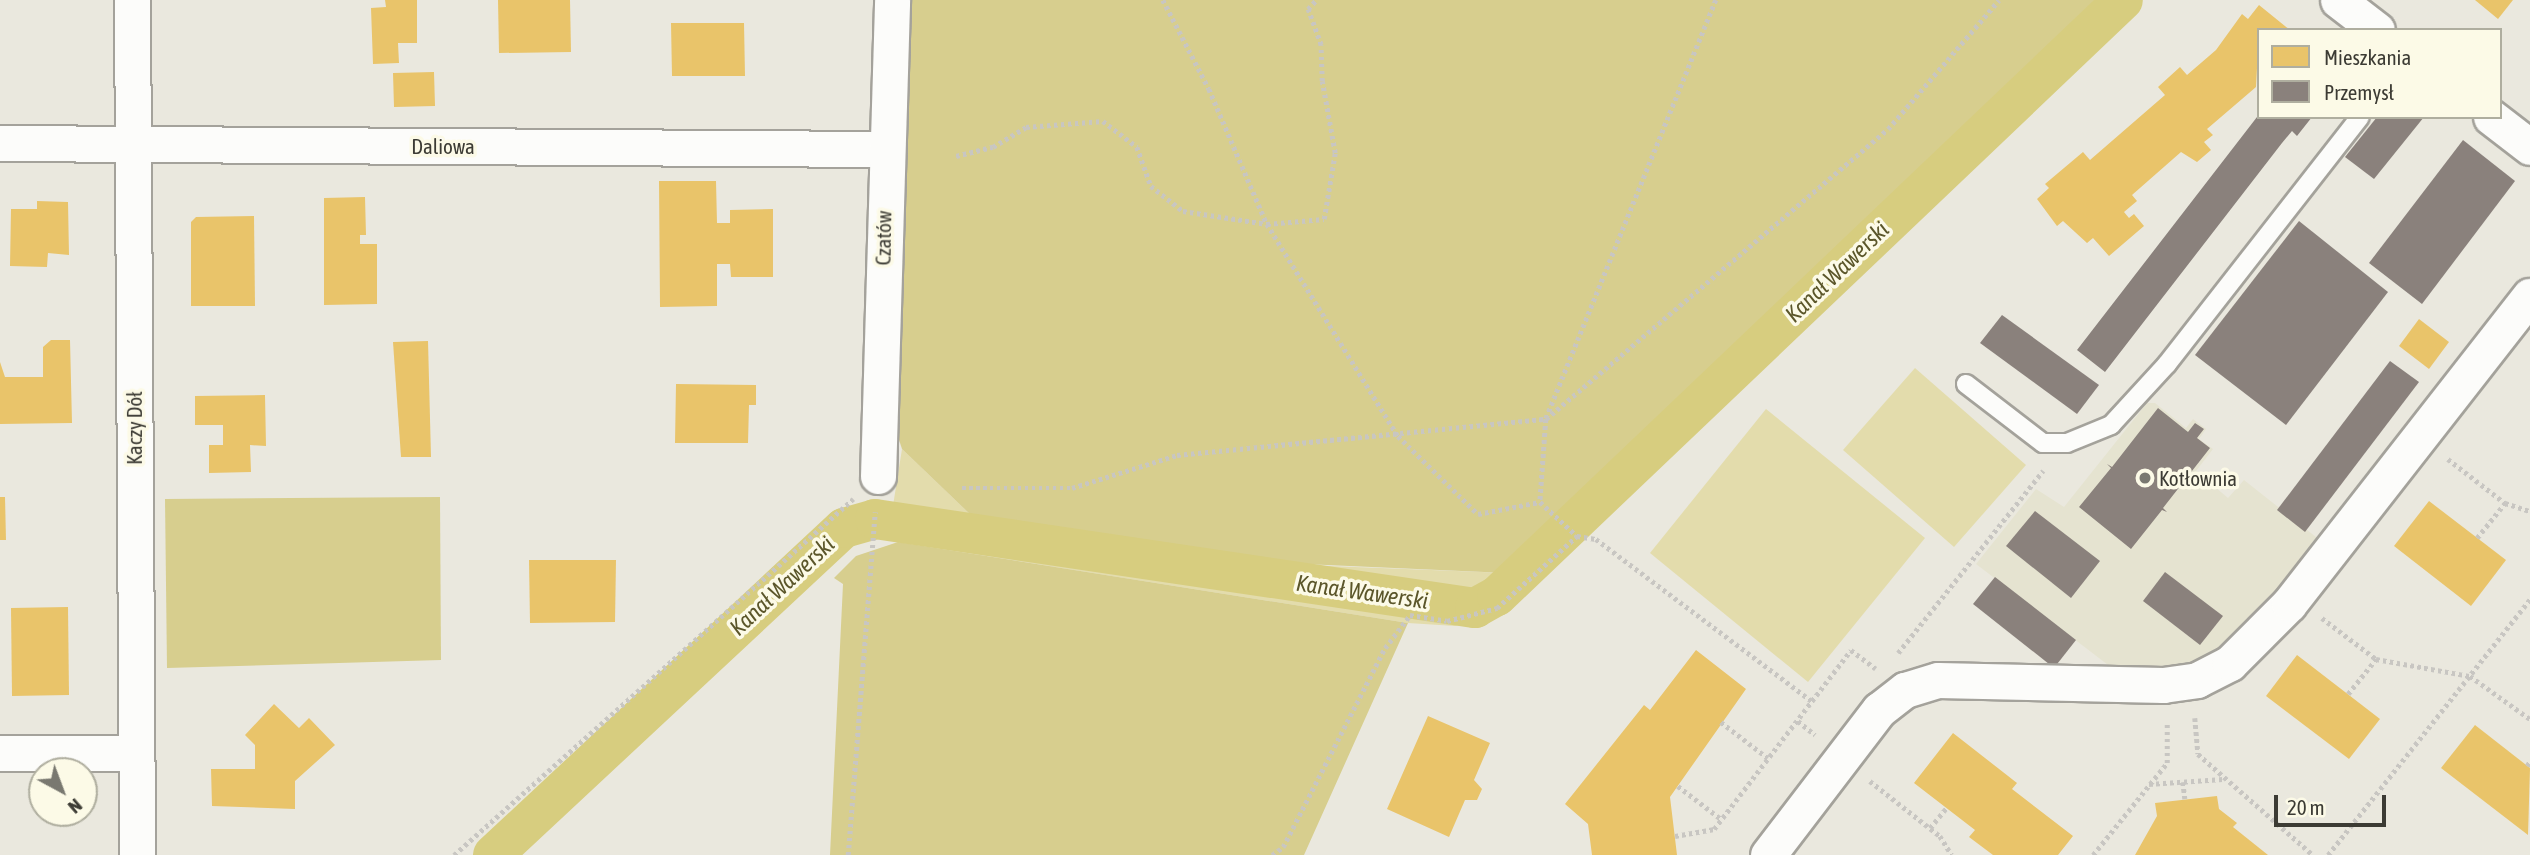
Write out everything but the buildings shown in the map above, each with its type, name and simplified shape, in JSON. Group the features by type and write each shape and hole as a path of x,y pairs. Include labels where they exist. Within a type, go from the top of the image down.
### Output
{"street":[{"name":"Kaczy Dół","path":"132,0 137,855"},
{"name":"Czatów","path":"878,476 885,149 892,0"},
{"path":"2338,0 2374,28"},
{"path":"2494,119 2530,147"},
{"name":"Daliowa","path":"0,144 885,149"},
{"path":"1769,855 1879,710 1894,682 1938,680 2163,685 2197,680 2230,663 2289,604 2530,296"},
{"path":"0,753 136,753"}],"lane":[{"path":"1966,384 2043,443 2066,443 2094,435 2129,410 2358,119"}],"path":[{"path":"1163,0 1209,89 1267,224 1398,436 1478,514 1540,502"},
{"path":"956,156 993,147 1026,127 1103,121 1137,148 1151,186 1183,211 1267,224 1324,219 1332,184 1335,153 1321,45 1308,9 1316,0"},
{"path":"1540,502 1546,419 1716,0"},
{"path":"962,488 1072,488 1177,455 1398,436 1546,419 1888,129 1995,1"},
{"path":"1675,836 1714,829 1851,650 1894,682 2066,443"},
{"path":"2444,455 2504,503 2530,511"},
{"path":"454,855 878,476"},
{"path":"848,855 878,476"},
{"path":"1540,502 1577,536 1597,539 1812,702"},
{"path":"2477,538 2504,503"},
{"path":"1272,855 1283,847 1385,648 1410,615 1447,621 1497,608 1577,536"},
{"path":"2328,855 2530,599"},
{"path":"2318,616 2376,659 2470,676 2530,719"},
{"path":"2348,694 2376,659"},
{"path":"2093,855 2167,763 2166,715"},
{"path":"2195,716 2198,754 2223,779 2313,855"},
{"path":"1798,721 1930,828 1952,855"},
{"path":"1721,722 1768,758"},
{"path":"2148,784 2223,779"},
{"path":"2183,782 2185,799"},
{"path":"1678,786 1721,819"},
{"path":"1930,828 1946,808"}],"shaded area":[{"path":"912,0 2100,0 1507,573 1304,564 974,518 902,449 890,412"},
{"path":"1915,368 2026,465 1954,547 1843,450"},
{"path":"2147,403 2155,403 2186,428 2193,419 2206,429 2199,439 2213,449 2196,471 2228,498 2244,480 2321,541 2244,636 2202,660 2167,670 2112,668 1976,564 2036,489 2064,507"},
{"path":"1766,409 1925,538 1808,682 1650,553"},
{"path":"902,449 974,518 1304,565 1507,573 1551,533 1572,549 1504,612 1455,626 1408,623 898,542 892,512"},
{"path":"440,497 441,660 167,668 165,499"},
{"path":"898,542 1408,623 1304,855 830,855 843,584 834,578 856,556"}],"waterway":[{"name":"Kanał Wawerski","path":"493,855 844,528 875,519 1475,608 1497,596 2123,0"}],"place":[{"name":"Kotłownia","path":"2145,478"}]}
